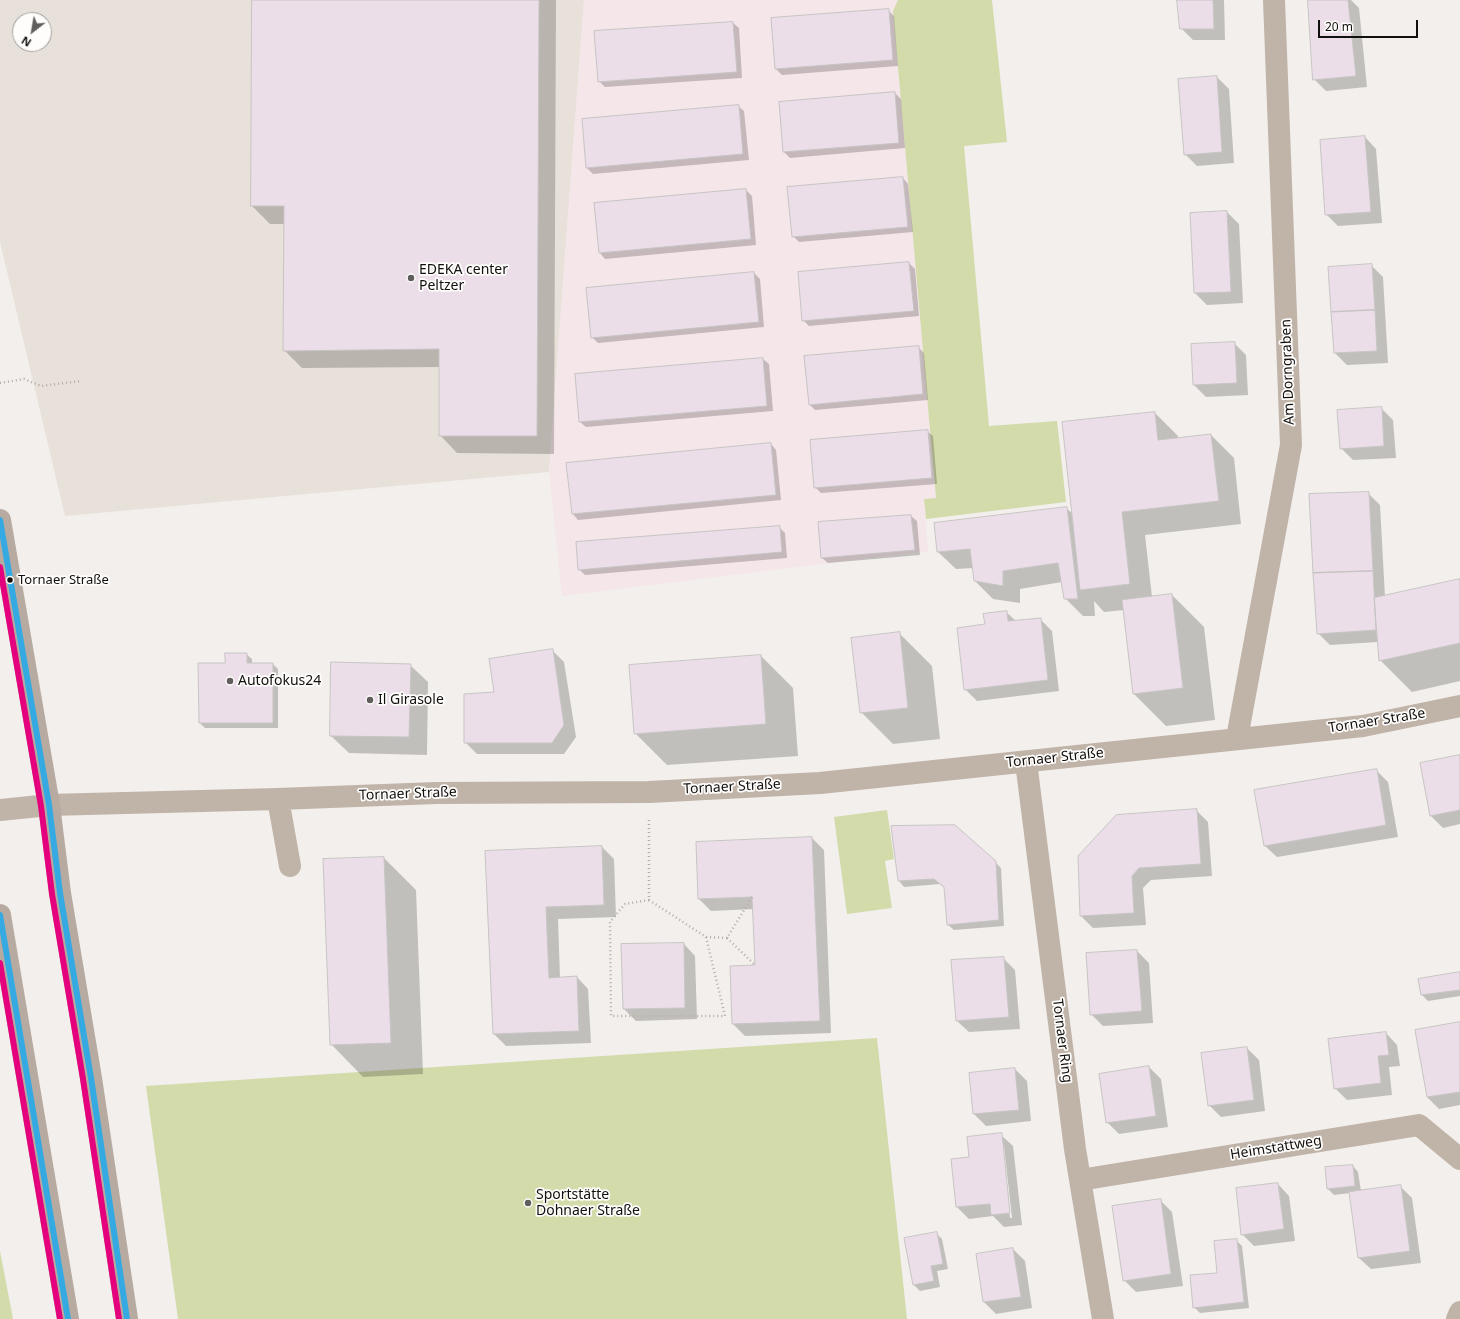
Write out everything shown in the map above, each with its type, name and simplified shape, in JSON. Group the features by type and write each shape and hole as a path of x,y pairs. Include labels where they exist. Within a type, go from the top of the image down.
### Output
{"main road":[{"path":"0,520 49,805 60,893 91,1078 127,1319"},
{"path":"0,915 68,1319"}],"street":[{"name":"Am Dorngraben","path":"1237,738 1291,445 1274,0"},
{"name":"Tornaer Straße","path":"0,810 49,805 278,800 436,793 649,792 820,783 1026,762 1237,738 1363,726 1460,706"},
{"name":"Tornaer Ring","path":"1026,762 1080,1180 1103,1319"},
{"path":"278,800 290,866"},
{"name":"Heimstattweg","path":"1080,1180 1419,1125 1460,1159"},
{"path":"1458,1319 1460,1312"}],"path":[{"path":"0,383 24,379 41,386 81,381"},
{"path":"649,792 650,900"},
{"path":"727,938 752,898"},
{"path":"706,937 725,1016 611,1016 610,922 625,904 650,900 706,937 727,938 755,965"}],"shaded area":[{"path":"0,0 584,0 549,472 65,516 0,242"},
{"path":"584,0 898,0 893,11 936,498 924,499 928,551 562,596 549,472"}],"green space":[{"path":"898,0 992,0 1007,142 964,146 989,426 1057,421 1066,502 926,519 924,499 936,498 893,11"},
{"path":"887,810 894,859 885,861 892,908 847,914 834,817"},
{"name":"Sportstätte Dohnaer Straße","path":"877,1038 907,1319 178,1319 146,1086"},
{"path":"0,1251 13,1319 0,1319"}],"building":[{"name":"EDEKA center Peltzer","path":"252,0 539,0 537,436 439,436 439,349 283,351 284,206 251,206"},
{"path":"1177,0 1213,0 1214,29 1180,29"},
{"path":"1308,0 1348,0 1356,76 1313,80"},
{"path":"889,9 893,60 775,69 771,18"},
{"path":"733,22 737,72 598,82 594,31"},
{"path":"1217,76 1222,152 1184,155 1178,79"},
{"path":"895,92 899,143 783,152 779,102"},
{"path":"739,105 743,154 586,168 582,119"},
{"path":"1365,136 1371,212 1325,215 1320,140"},
{"path":"903,177 908,227 792,237 787,187"},
{"path":"746,189 751,239 599,253 594,203"},
{"path":"1227,211 1231,292 1194,293 1190,213"},
{"path":"909,262 914,311 802,321 798,272"},
{"path":"1372,264 1375,310 1331,312 1328,267"},
{"path":"754,272 759,322 591,338 586,288"},
{"path":"1375,310 1377,351 1334,353 1331,312"},
{"path":"1235,342 1237,383 1193,385 1191,344"},
{"path":"919,346 923,394 809,405 804,356"},
{"path":"763,358 767,406 579,422 575,374"},
{"path":"1382,407 1384,446 1340,449 1337,410"},
{"path":"1155,412 1158,440 1211,434 1219,501 1122,512 1130,584 1080,590 1062,422"},
{"path":"928,430 932,478 814,488 810,440"},
{"path":"771,443 776,495 572,514 566,463"},
{"path":"1369,492 1373,571 1313,573 1309,494"},
{"path":"1067,507 1078,599 1064,599 1058,563 1003,571 1003,586 974,581 970,549 937,552 934,523"},
{"path":"911,515 915,550 821,558 818,522"},
{"path":"780,526 782,552 578,570 576,542"},
{"path":"1373,571 1376,630 1317,634 1313,573"},
{"path":"1460,579 1460,643 1379,661 1374,598"},
{"path":"1172,594 1183,688 1133,694 1122,600"},
{"path":"1007,611 1008,621 1041,618 1048,680 964,690 957,628 985,624 983,614"},
{"path":"900,632 908,708 860,713 851,638"},
{"path":"553,649 564,725 552,743 464,743 464,694 494,692 489,659"},
{"path":"225,653 247,653 247,663 273,663 273,723 199,723 198,663 225,663"},
{"path":"761,655 766,724 634,734 629,665"},
{"name":"Il Girasole","path":"331,662 411,664 409,737 330,736"},
{"path":"1460,755 1460,810 1430,816 1420,763"},
{"path":"1377,769 1386,825 1264,846 1254,790"},
{"path":"1197,809 1201,864 1139,868 1132,876 1134,913 1080,916 1078,856 1116,815"},
{"path":"955,825 996,861 999,920 947,925 944,887 934,879 898,881 891,826"},
{"path":"812,837 820,1021 732,1024 730,966 755,965 752,897 698,899 696,842"},
{"path":"602,846 604,905 546,907 549,978 577,976 579,1031 493,1034 485,851"},
{"path":"384,857 391,1043 330,1045 323,859"},
{"path":"684,943 685,1008 623,1009 621,944"},
{"path":"1137,950 1142,1011 1090,1015 1086,953"},
{"path":"1004,957 1009,1017 956,1021 951,960"},
{"path":"1460,972 1460,990 1421,995 1418,979"},
{"path":"1460,1022 1460,1092 1427,1097 1415,1030"},
{"path":"1386,1032 1389,1055 1378,1056 1381,1083 1334,1089 1328,1039"},
{"path":"1247,1047 1254,1100 1208,1106 1201,1053"},
{"path":"1149,1066 1156,1116 1106,1123 1099,1074"},
{"path":"1015,1068 1019,1110 973,1114 969,1073"},
{"path":"1002,1133 1010,1213 991,1215 990,1204 956,1207 951,1159 969,1157 967,1137"},
{"path":"1353,1165 1355,1186 1327,1189 1325,1167"},
{"path":"1278,1183 1284,1229 1241,1235 1236,1188"},
{"path":"1401,1185 1410,1251 1358,1258 1349,1192"},
{"path":"1161,1199 1171,1274 1123,1281 1112,1206"},
{"path":"937,1232 943,1264 931,1266 934,1281 913,1285 904,1238"},
{"path":"1237,1239 1244,1302 1193,1308 1190,1275 1217,1273 1214,1241"},
{"path":"1013,1248 1021,1297 983,1302 976,1254"}],"transit line":[{"path":"0,520 49,805 60,893 91,1078 127,1319"},
{"path":"0,567 41,806 52,894 83,1079 119,1319"},
{"path":"0,915 68,1319"},
{"path":"0,963 60,1319"}],"place":[{"name":"EDEKA center Peltzer","path":"411,278"},
{"name":"Tornaer Straße","path":"10,580"},
{"name":"Autofokus24","path":"230,681"},
{"name":"Il Girasole","path":"370,700"},
{"name":"Sportstätte Dohnaer Straße","path":"528,1203"}]}
